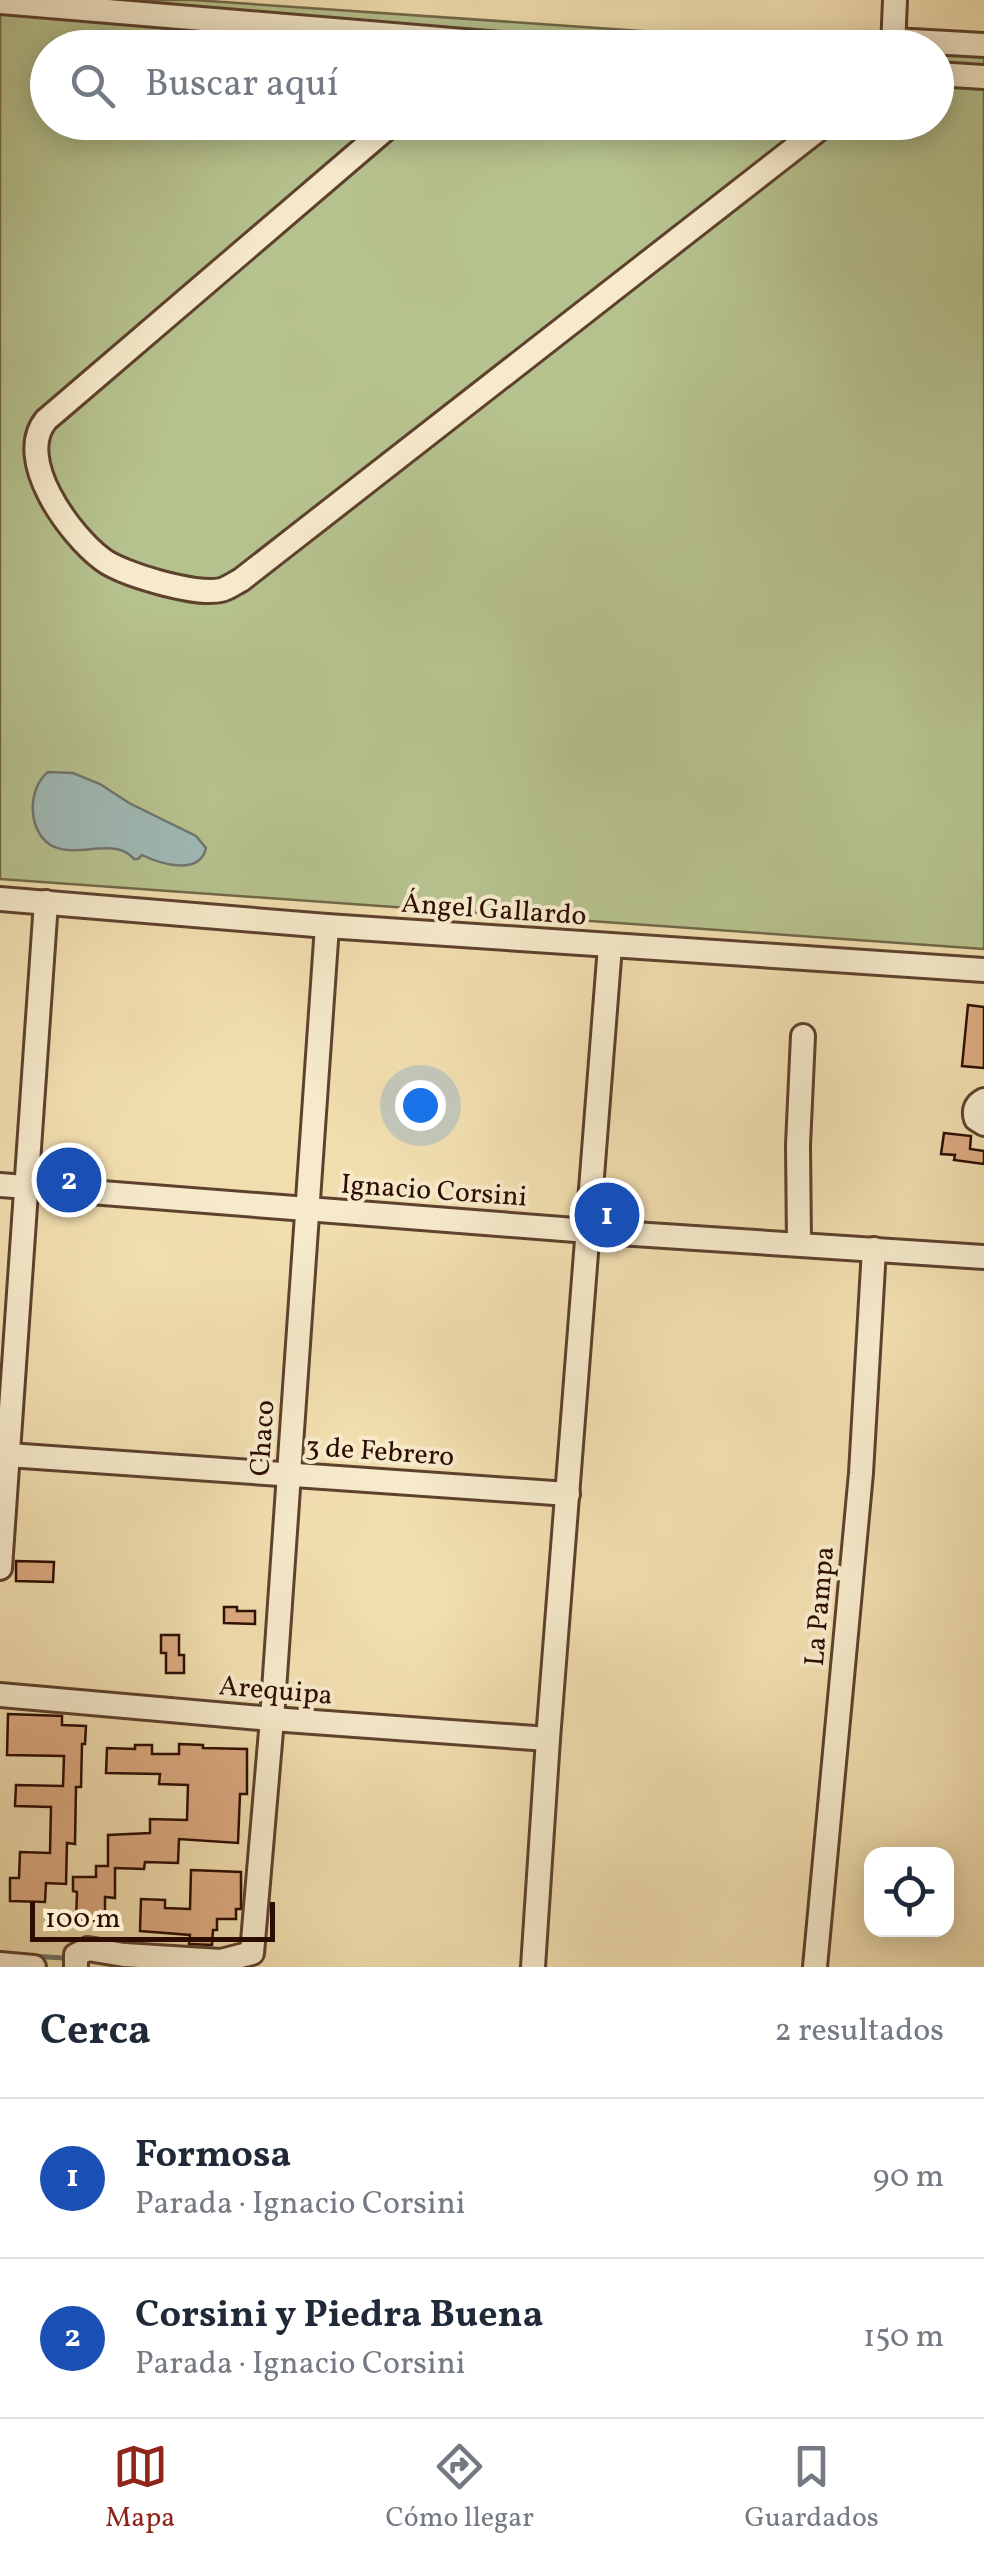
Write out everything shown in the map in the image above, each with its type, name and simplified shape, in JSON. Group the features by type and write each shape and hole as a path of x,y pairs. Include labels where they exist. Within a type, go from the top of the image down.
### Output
{"street":[{"path":"894,30 895,0"},
{"path":"0,2 102,6 334,30"},
{"path":"954,45 984,45"},
{"path":"954,75 984,77"},
{"path":"373,140 38,430 38,466 44,485 82,542 103,560 121,570 198,590 220,590 242,580 805,140"},
{"name":"Ángel Gallardo","path":"0,899 327,926 984,970"},
{"path":"0,1568 9,1320 27,1188 46,902"},
{"name":"Chaco","path":"112,1960 221,1960 252,1954 327,926"},
{"path":"533,1967 610,946"},
{"path":"799,1244 803,1036"},
{"path":"984,1100 975,1110 976,1118 984,1124"},
{"name":"Ignacio Corsini","path":"0,1185 588,1232 984,1257"},
{"name":"La Pampa","path":"815,1967 861,1473 874,1249"},
{"name":"3 de Febrero","path":"6,1448 568,1494"},
{"name":"Arequipa","path":"0,1695 548,1739"},
{"path":"76,1967 76,1954 81,1950 88,1949 112,1960"},
{"path":"0,1964 34,1967"}],"green space":[{"path":"0,0 194,0 627,30 30,30 30,140 954,140 954,53 984,55 984,949 0,879"}],"water":[{"path":"48,772 73,773 100,784 196,836 206,848 202,857 188,865 178,865 142,855 134,859 116,849 70,850 49,844 37,828 33,808 37,788"}],"building":[{"path":"968,1005 984,1007 984,1068 962,1066"},
{"path":"944,1133 971,1136 970,1149 984,1151 984,1164 941,1154"},
{"path":"16,1561 54,1562 53,1582 16,1581"},
{"path":"224,1607 255,1611 255,1624 224,1623"},
{"path":"161,1635 179,1635 184,1673 166,1673"},
{"path":"8,1714 62,1716 62,1725 86,1726 81,1787 76,1787 75,1844 67,1843 66,1884 46,1883 45,1902 10,1901 10,1878 19,1878 20,1852 50,1853 51,1807 15,1806 16,1785 63,1786 64,1756 7,1755"},
{"path":"179,1744 247,1749 247,1794 240,1794 238,1843 179,1839 178,1863 145,1862 144,1869 115,1868 115,1898 105,1897 105,1921 76,1921 73,1877 96,1877 96,1866 108,1866 108,1835 150,1833 150,1819 187,1820 188,1785 159,1784 160,1774 106,1773 107,1748 152,1745 152,1754 179,1754"},
{"path":"191,1870 241,1872 241,1909 236,1909 236,1919 217,1919 212,1945 189,1944 190,1935 140,1931 141,1899 165,1900 165,1908 190,1909"}],"waterway":[{"path":"31,1956 63,1958"}],"place":[{"name":"Corsini y Piedra Buena","path":"69,1180"},
{"name":"Formosa","path":"607,1215"}]}
